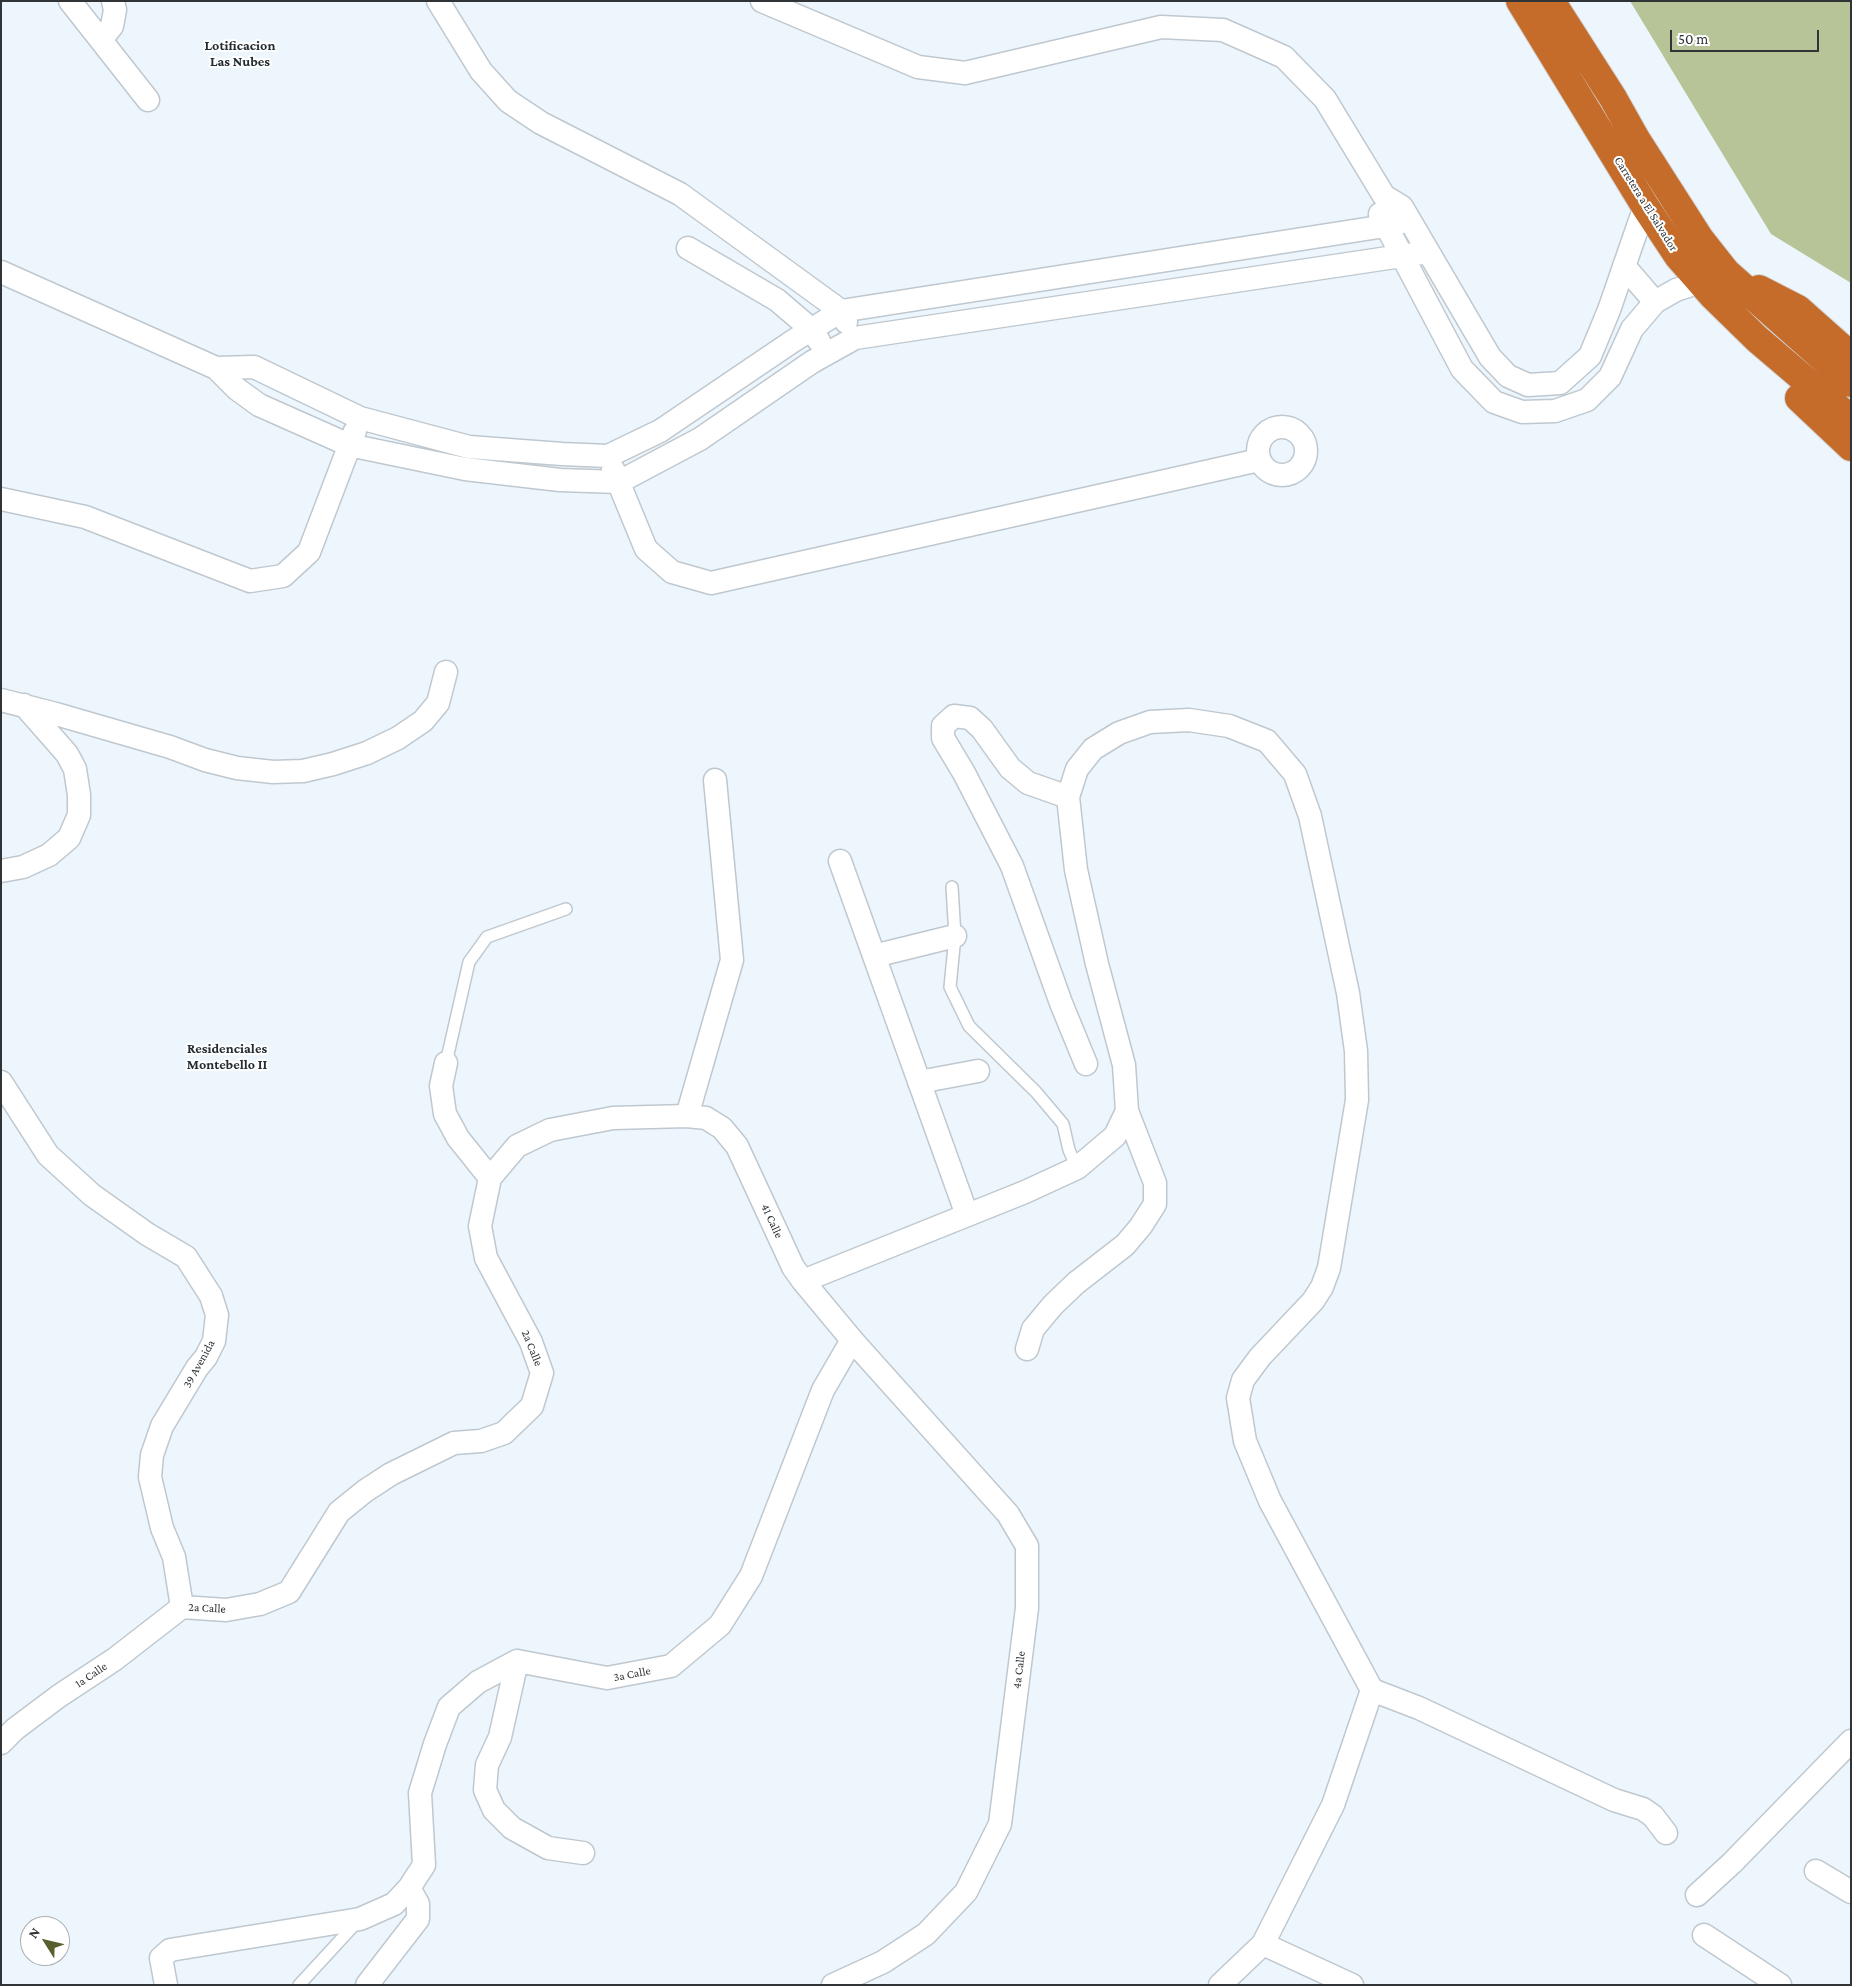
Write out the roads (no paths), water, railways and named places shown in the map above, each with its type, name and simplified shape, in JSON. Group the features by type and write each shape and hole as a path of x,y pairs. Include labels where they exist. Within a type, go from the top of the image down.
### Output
{"highway":[{"name":"Carretera a El Salvador","path":"1520,1 1645,206 1678,256 1700,282 1758,339 1851,419"},
{"name":"Carretera a El Salvador","path":"1551,1 1700,239 1726,272 1851,383"},
{"path":"1726,272 1798,309 1851,356"},
{"path":"1733,315 1760,361 1851,447"}],"street":[{"path":"70,1 148,100"},
{"path":"101,40 112,26 115,10 113,1"},
{"path":"438,1 481,71 508,101 541,123 680,194 841,311 855,338"},
{"path":"762,1 918,67 965,73 1161,27 1223,30 1284,57 1325,99 1384,196 1402,207 1490,357 1508,376 1528,385 1560,383 1590,356 1645,206"},
{"path":"1384,196 1379,214 1462,369 1494,402 1522,412 1555,411 1587,400 1610,377 1632,329 1655,302 1676,290 1700,282"},
{"path":"216,368 254,367 360,418 468,447 608,456 660,431 841,311 1386,226 1409,220"},
{"path":"688,248 777,300 811,330 827,354"},
{"path":"1,272 216,368 237,389 259,405 349,445 465,469 560,480 618,482 700,439 771,390 855,338 1402,258 1428,252"},
{"path":"1624,266 1655,302"},
{"path":"1590,356 1610,377"},
{"path":"1,499 84,517 250,581 283,576 309,552 360,418"},
{"path":"608,456 646,550 672,572 711,583 1259,460"},
{"path":"1,700 24,705 237,768 273,772 303,771 368,753 398,738 423,721 438,703 446,672"},
{"path":"1,871 23,867 49,855 69,838 78,815 75,769 66,754 24,705"},
{"path":"1068,797 1028,783 1010,768 982,729 970,718 954,716 943,726 944,738 1012,866 1061,1003 1086,1064"},
{"path":"1027,1349 1033,1329 1053,1304 1076,1283 1125,1245 1141,1226 1155,1204 1155,1183 1127,1111 1124,1065 1097,964 1076,870 1068,797 1077,769 1093,749 1119,733 1150,722 1189,720 1229,726 1267,741 1295,774 1310,816 1348,993 1356,1051 1357,1100 1329,1268 1322,1287 1313,1301 1260,1357 1243,1380 1238,1398 1245,1441 1270,1501 1372,1690 1420,1708 1614,1800 1643,1808 1653,1816 1666,1833"},
{"path":"687,1116 732,960 715,780"},
{"path":"840,861 967,1215"},
{"path":"874,956 955,936"},
{"path":"446,1063 441,1086 444,1114 458,1138 490,1178"},
{"path":"919,1082 978,1071"},
{"name":"39 Avenida","path":"1,1082 48,1155 92,1194 147,1234 186,1257 211,1296 217,1315 214,1341 206,1357 197,1368 162,1426 152,1455 150,1477 162,1528 174,1557 182,1607"},
{"path":"803,1281 1025,1192 1077,1168 1115,1136 1127,1111"},
{"name":"2a Calle","path":"182,1607 226,1610 260,1604 289,1592 339,1512 365,1491 391,1474 454,1444 481,1440 504,1433 532,1406 542,1374 531,1342 486,1258 480,1226 490,1178 517,1146 550,1130 613,1118 687,1116"},
{"name":"41 Calle","path":"687,1116 706,1118 722,1128 737,1146 793,1267 852,1340"},
{"name":"3a Calle","path":"517,1661 607,1678 616,1677 670,1666 720,1625 751,1576 823,1390 852,1340"},
{"name":"4a Calle","path":"833,1985 883,1962 926,1934 966,1892 1000,1824 1027,1608 1027,1546 1008,1514 852,1340"},
{"name":"1a Calle","path":"1,1743 15,1729 59,1696 115,1659 182,1607"},
{"path":"517,1661 500,1738 487,1765 485,1790 494,1810 512,1828 548,1848 583,1853"},
{"path":"166,1985 161,1958 170,1950 360,1919 394,1904 409,1888 424,1865 420,1793 449,1707 478,1682 517,1661"},
{"path":"1220,1985 1263,1944 1333,1805 1372,1690"},
{"path":"1697,1895 1732,1863 1851,1741"},
{"path":"1816,1870 1851,1892"},
{"path":"367,1985 418,1919 418,1904 409,1888"},
{"path":"1704,1935 1780,1985"},
{"path":"1263,1944 1352,1985"}],"lane":[{"path":"952,886 955,936 950,987 969,1026 1036,1092 1063,1124 1069,1150 1077,1168"},
{"path":"446,1063 469,962 488,937 566,910"},
{"path":"299,1985 360,1919"}],"district":[{"name":"Lotificacion Las Nubes","path":"240,54"},
{"name":"Residenciales Montebello II","path":"227,1058"}]}
